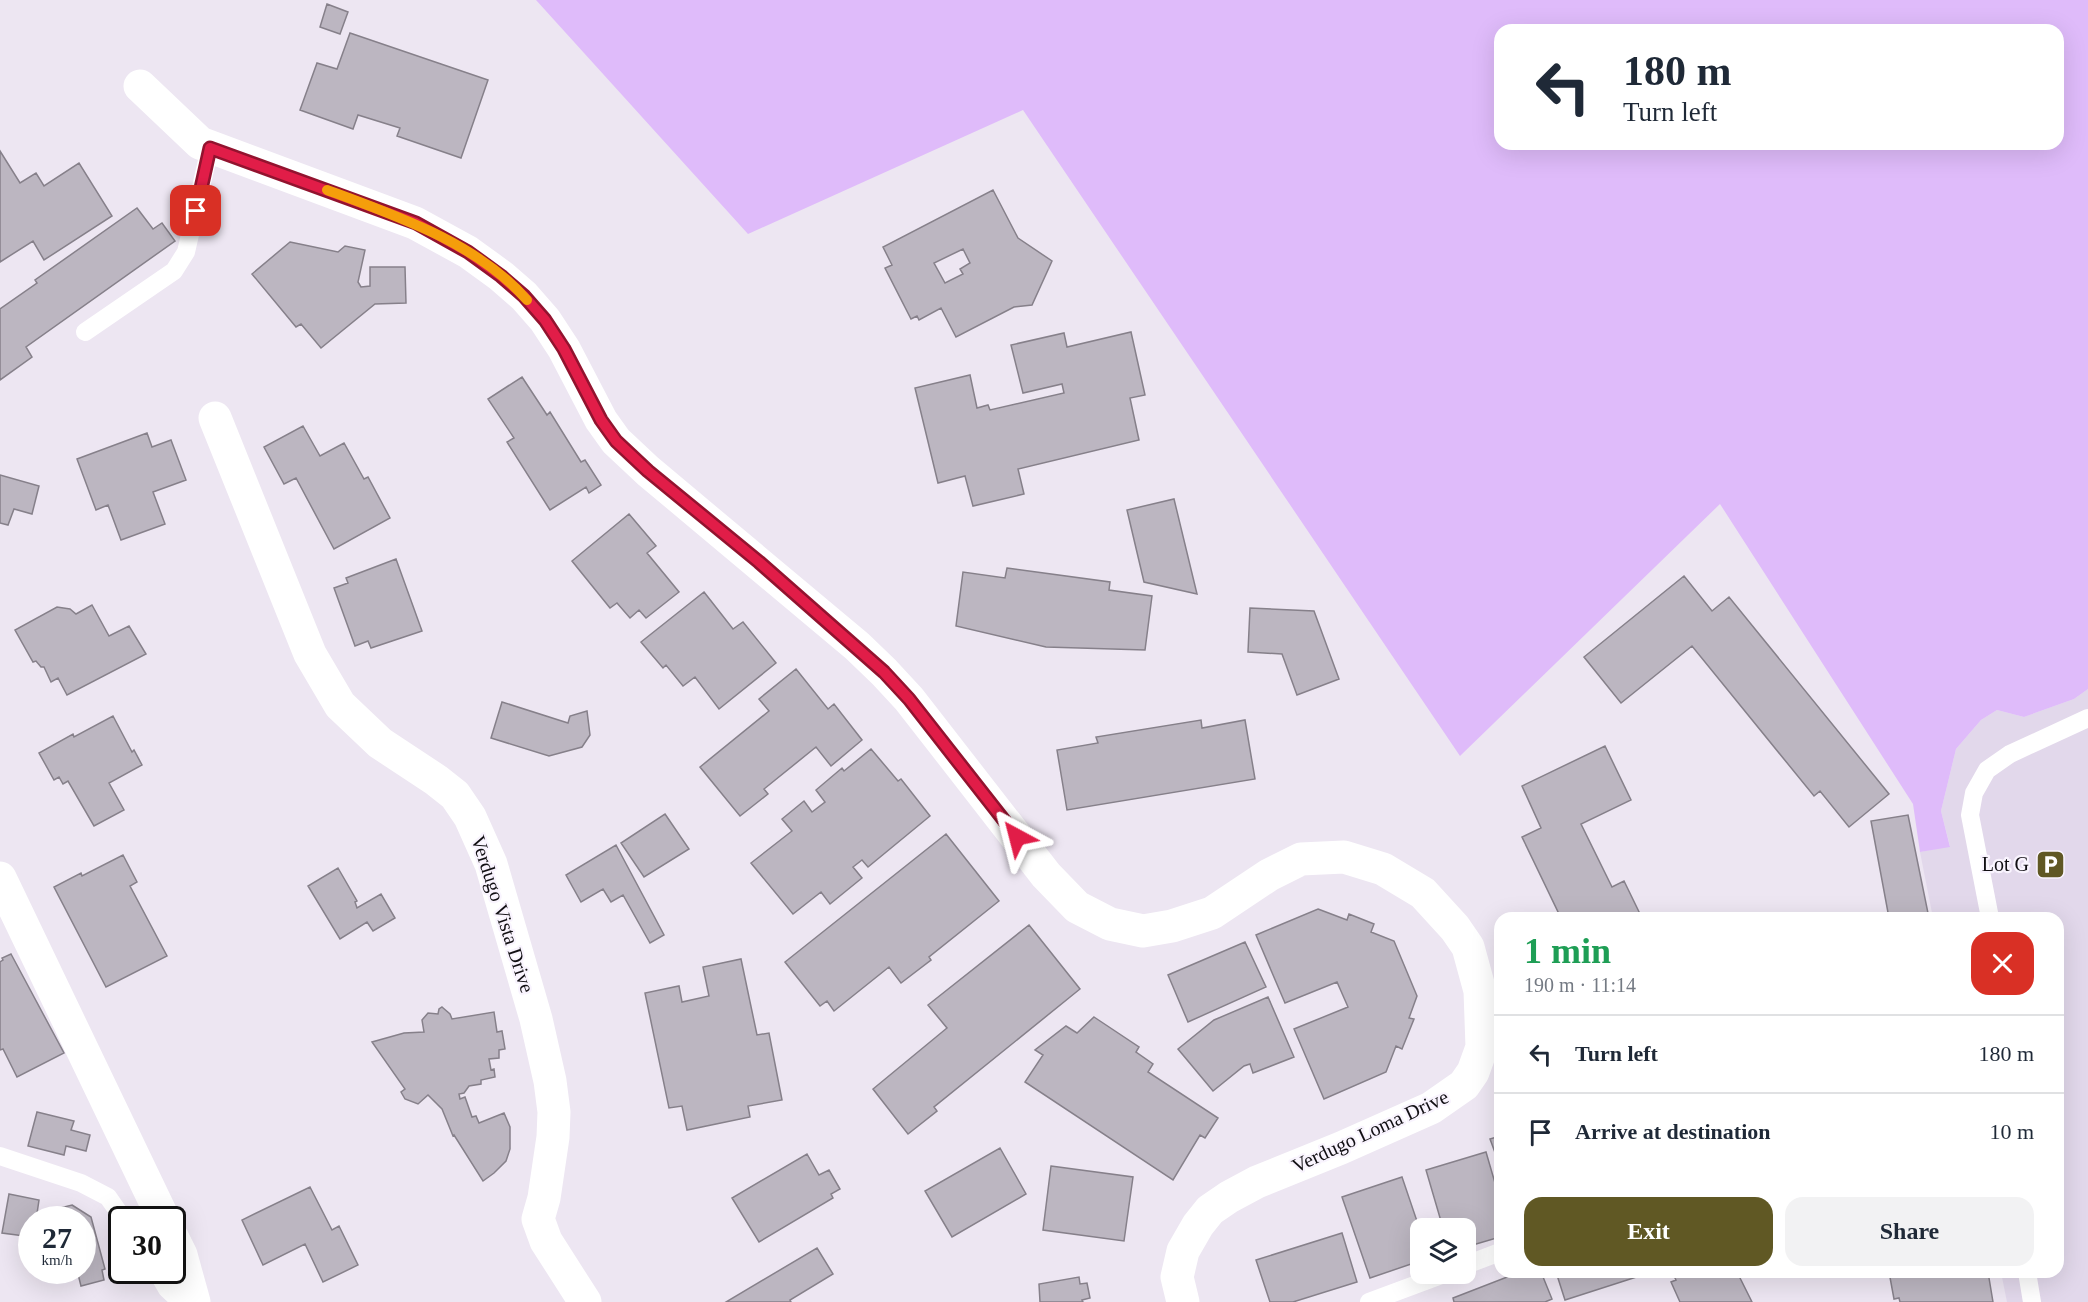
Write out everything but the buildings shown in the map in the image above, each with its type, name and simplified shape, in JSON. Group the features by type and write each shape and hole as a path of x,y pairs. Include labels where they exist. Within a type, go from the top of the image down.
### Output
{"street":[{"name":"Verdugo Loma Drive","path":"140,86 200,144 416,223 468,252 524,296 545,320 564,349 601,420 616,441 648,471 759,562 884,672 909,699 1046,875 1083,911 1110,924 1143,931 1172,926 1212,913 1269,875 1301,860 1344,857 1383,870 1422,893 1455,928 1468,948 1475,967 1483,1018 1482,1047 1473,1072 1464,1085 1431,1108 1257,1182 1210,1210 1182,1251 1176,1277 1183,1302"},
{"name":"Verdugo Vista Drive","path":"215,418 310,654 340,705 380,743 455,795 470,817 491,864 536,1019 550,1081 554,1112 553,1137 544,1198 538,1219 546,1241 585,1302"},
{"path":"0,878 157,1206"},
{"path":"186,1272 194,1302"}],"lane":[{"path":"85,332 174,271 186,252 210,148"},
{"path":"1989,912 1970,815 1974,793 1988,770 2010,754 2088,718"},
{"path":"0,1156 90,1188 108,1197 114,1206"},
{"path":"1476,1261 1494,1254"},
{"path":"2028,1278 2032,1302"},
{"path":"164,1284 181,1302"},
{"path":"1369,1302 1417,1284"}],"shaded area":[{"path":"536,0 2088,0 2088,689 2074,699 2024,717 1997,710 1981,720 1956,749 1941,811 1950,847 1920,852 1913,804 1720,504 1460,756 1023,110 748,234"},
{"path":"2088,689 2088,1302 2007,1302 2002,1278 2064,1278 2064,912 1932,912 1920,852 1950,846 1941,811 1956,749 1981,720 1997,710 2024,717 2074,699"}],"slow traffic":[{"path":"327,190 416,223 442,237 493,270 527,300"}],"place":[{"name":"Lot G","path":"2050,864"}],"route":[{"path":"196,211 210,148 416,223 468,252 501,276 524,296 545,320 564,349 601,420 616,441 648,471 857,646 884,672 909,699 1017,837"}]}
